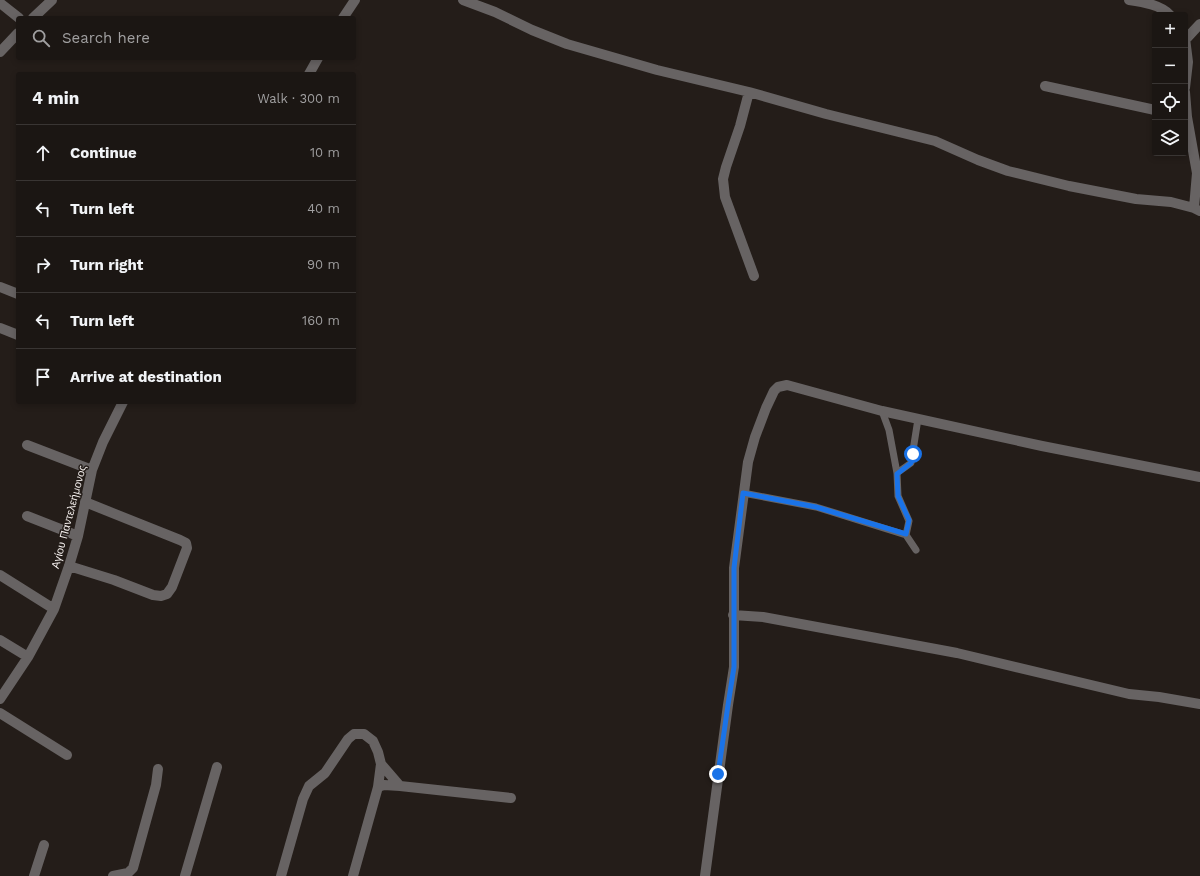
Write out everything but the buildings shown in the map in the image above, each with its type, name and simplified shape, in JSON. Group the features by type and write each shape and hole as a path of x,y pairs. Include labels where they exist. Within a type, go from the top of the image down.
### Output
{"street":[{"path":"35,16 52,0"},
{"path":"344,16 355,0"},
{"path":"463,0 495,12 532,30 567,44 657,70 749,92 842,118 935,141 978,160 1016,173 1069,186 1136,199 1171,202 1197,210 1197,173 1187,120"},
{"path":"1129,0 1142,2 1166,10 1168,12"},
{"path":"1,2 17,16"},
{"path":"1188,35 1200,24"},
{"path":"0,52 16,36"},
{"path":"1185,84 1188,62 1186,48"},
{"path":"310,72 317,60"},
{"path":"1045,86 1152,109"},
{"path":"749,92 723,179 725,197 754,276"},
{"path":"0,286 16,293"},
{"path":"0,328 16,334"},
{"path":"705,876 734,667 734,568 743,493 748,462 755,438 766,408 774,391 778,387 786,385 882,412 1042,446 1200,477"},
{"name":"Αγίου Παντελεήμονος","path":"0,699 28,657 54,609 78,536 92,470 103,442 122,404"},
{"path":"27,445 92,470"},
{"path":"69,566 108,578 153,595 161,596 168,594 172,587 188,548 186,544 180,540 85,502"},
{"path":"27,516 78,536"},
{"path":"0,575 54,609"},
{"path":"734,615 763,617 957,653 1129,694 1159,697 1200,704"},
{"path":"0,640 28,657"},
{"path":"0,713 67,756"},
{"path":"281,876 303,799 309,786 325,773 348,739 354,734 364,734 373,741 378,752 380,764 378,787 353,876"},
{"path":"380,764 400,786"},
{"path":"185,876 217,767"},
{"path":"114,876 128,872 133,868 156,785 158,769"},
{"path":"378,787 384,785 400,786 511,798"},
{"path":"34,876 44,845"}],"lane":[{"path":"882,412 889,430 897,474 898,496 909,520 906,534"},
{"path":"897,474 911,463 918,419"},
{"path":"743,493 816,507 906,534 916,550"}],"route":[{"path":"718,774 734,667 734,568 743,493 816,507 906,534 909,520 898,496 897,474 911,463 913,454"}]}
